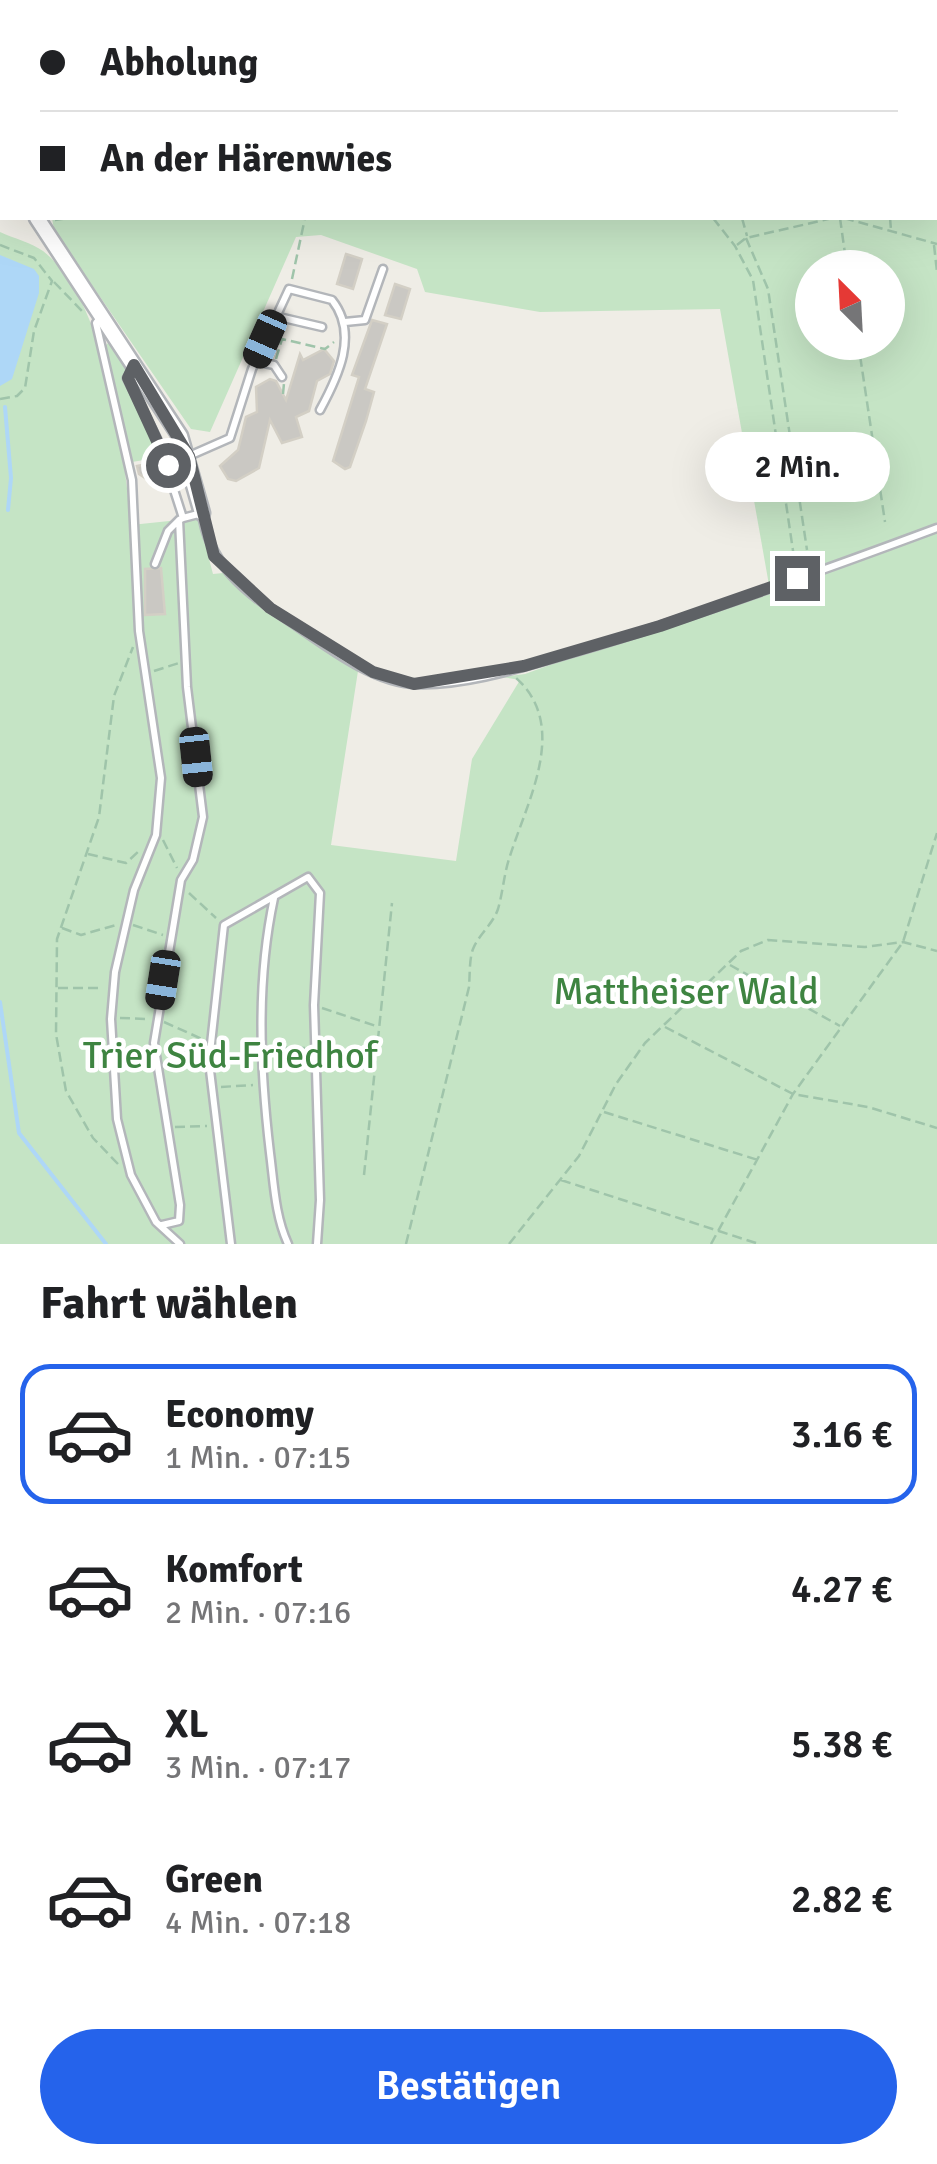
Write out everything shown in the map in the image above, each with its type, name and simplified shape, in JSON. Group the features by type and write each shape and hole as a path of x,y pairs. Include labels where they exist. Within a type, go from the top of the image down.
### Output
{"street":[{"path":"39,220 189,456 202,513"}],"lane":[{"path":"345,322 365,320 383,269"},
{"path":"189,456 230,438 255,361 288,290 332,300 345,322 341,371 320,410"},
{"path":"275,316 322,327"},
{"path":"99,319 132,480 139,632 161,778 156,835 125,923 115,972 112,1018 117,1119 131,1175 156,1222 180,1244"},
{"path":"255,361 274,365 282,377"},
{"path":"134,365 128,378 160,442 181,519 185,661 203,817 193,860 180,880 161,1021 154,1042 179,1221 165,1226 156,1222"},
{"path":"155,564 168,531 181,519 202,513 207,542 236,580 270,608 373,672 414,684 506,669 660,626 937,528"},
{"path":"231,1244 210,1088 208,1042 224,924 308,877 320,894 314,1005 320,1200 317,1244"},
{"path":"274,897 265,940 262,1047 278,1216 288,1244"}],"path":[{"path":"288,290 306,220"},
{"path":"716,220 736,246 753,280 797,578"},
{"path":"742,220 768,288 807,550"},
{"path":"736,246 747,238 814,220"},
{"path":"842,220 845,250"},
{"path":"850,220 935,244 937,272"},
{"path":"890,220 891,231"},
{"path":"0,245 34,258 52,280 99,319"},
{"path":"0,399 16,396 25,388 34,331 52,280"},
{"path":"274,365 282,339 326,350 344,336"},
{"path":"861,360 885,522"},
{"path":"131,1175 93,1138 66,1091 56,1034 56,988 60,927 98,817 114,696 139,632"},
{"path":"159,670 185,661"},
{"path":"406,1244 469,988 473,949 497,914 510,855 526,820 537,763 544,749 539,705 506,669"},
{"path":"711,1244 793,1094 904,942 937,833"},
{"path":"87,853 126,864 156,835 173,856 180,880 224,924"},
{"path":"364,1174 392,904"},
{"path":"60,927 81,935 125,923 157,933"},
{"path":"509,1244 579,1156 645,1043 741,951 768,940 865,947 904,942 937,951"},
{"path":"728,965 840,1026"},
{"path":"56,988 102,990 115,972"},
{"path":"314,1005 378,1027"},
{"path":"127,1017 161,1021 208,1042"},
{"path":"664,1026 793,1094 868,1106 937,1128"},
{"path":"262,1047 298,1047"},
{"path":"210,1088 248,1086"},
{"path":"602,1111 760,1160"},
{"path":"168,1127 200,1125"},
{"path":"560,1180 759,1244"}],"green space":[{"path":"52,220 937,220 937,1244 0,1244 0,232 43,251 65,274 82,304 97,339 117,418 131,525 198,518 213,574 223,573 264,611 358,671 331,845 456,861 472,759 520,680 502,677 525,674 769,585 720,309 540,312 425,292 417,269 321,235 296,237 210,432 191,429 54,230"},
{"path":"112,339 130,365 123,377 162,457 132,462 105,346"}],"water":[{"path":"0,255 34,269 39,276 39,293 12,379 0,386"}],"building":[{"path":"346,254 362,259 353,289 337,284"},
{"path":"395,284 410,289 401,319 385,315"},
{"path":"372,320 387,324 365,389 374,392 366,421 350,467 345,469 333,461 359,377 352,375"},
{"path":"324,349 334,361 330,374 317,381 309,411 296,417 302,437 282,443 270,420 259,468 236,481 228,479 220,466 238,450 246,417 257,412 256,387 270,379 276,381 286,400 300,354 303,360"},
{"path":"153,463 159,481 151,482 139,474 137,466"},
{"path":"161,568 165,614 145,615 145,569"}],"waterway":[{"path":"5,407 11,478 8,510"},
{"path":"0,1002 19,1133 106,1244"}],"route":[{"path":"168,465 128,378 134,365 159,399 189,456 204,532 214,556 270,608 328,646 373,672 414,684 524,666 660,626 797,578"}],"park label":[{"name":"Mattheiser Wald","path":"686,991"},
{"name":"Trier Süd-Friedhof","path":"230,1055"}]}
